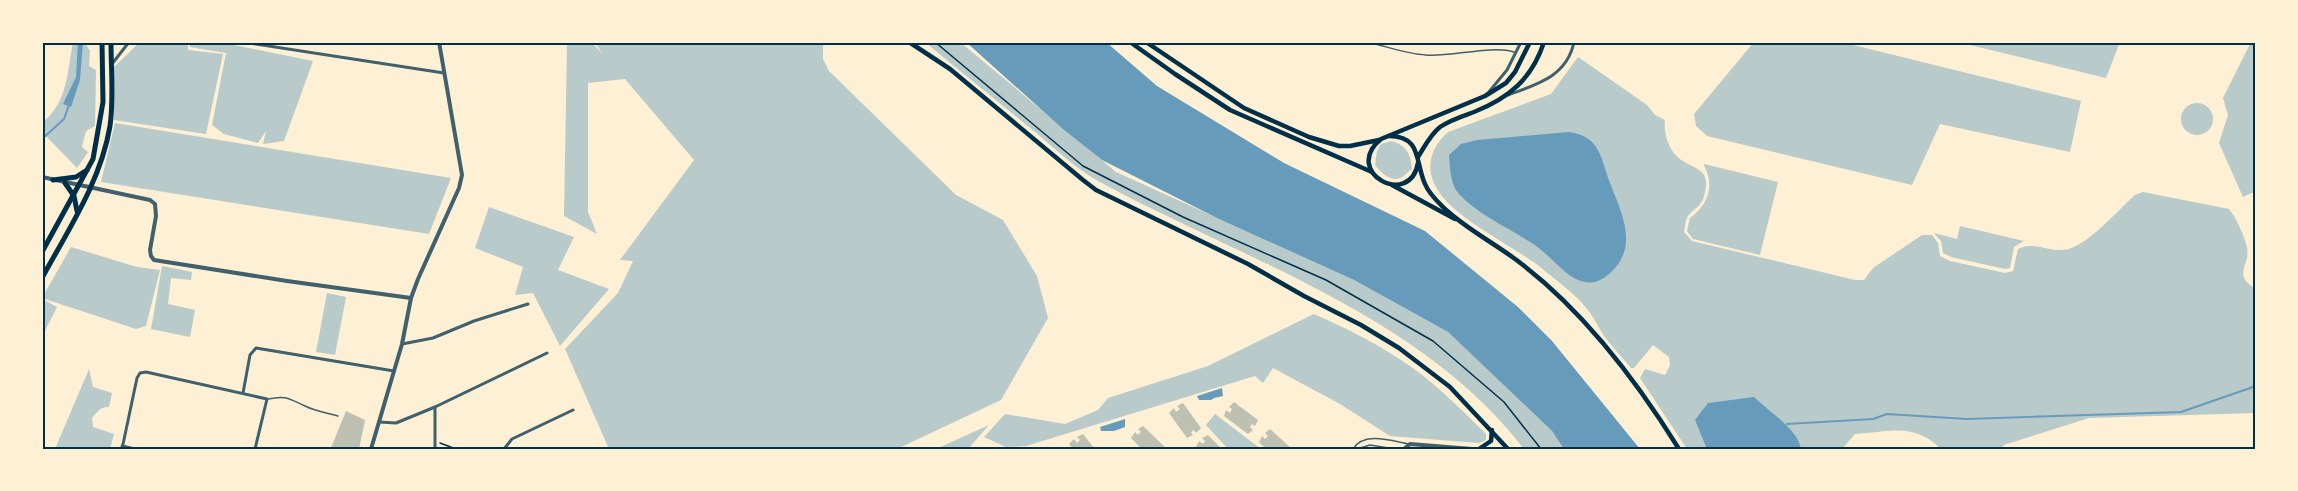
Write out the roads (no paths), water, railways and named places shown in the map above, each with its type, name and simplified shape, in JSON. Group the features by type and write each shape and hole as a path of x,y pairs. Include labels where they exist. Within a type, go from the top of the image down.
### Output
{"main road":[{"path":"42,252 88,169 97,144 103,106 102,42"},
{"path":"42,278 90,187 100,162 110,126 111,42"},
{"path":"909,42 950,69 1096,190 1248,264 1399,348 1450,387 1508,449"},
{"path":"1130,42 1230,110 1372,172"},
{"path":"1146,42 1244,108 1309,137 1339,146 1350,146 1381,139 1485,96 1506,83 1515,72 1530,42"},
{"path":"1392,185 1400,184 1413,176 1427,141 1441,126 1508,95 1531,70 1544,42"},
{"path":"1389,136 1399,136 1408,140 1415,148 1425,184 1431,195 1458,220"},
{"path":"1381,139 1371,150 1370,165 1377,178 1458,220 1524,265 1576,313 1649,401 1679,449"},
{"path":"53,180 76,177 88,169"},
{"path":"65,183 74,196 77,206 76,215"},
{"path":"1479,449 1491,441 1492,430"}],"street":[{"path":"111,66 129,42"},
{"path":"243,42 444,73"},
{"path":"371,449 402,344 411,298 459,188 462,175 439,42"},
{"path":"1485,96 1507,70 1521,42"},
{"path":"1508,95 1555,75 1569,58 1574,42"},
{"path":"42,177 150,200 156,210 150,250 154,260 411,298"},
{"path":"402,344 433,338 474,321 528,304"},
{"path":"243,393 250,355 256,348 394,371"},
{"path":"378,422 396,423 435,407 547,353"},
{"path":"135,449 122,448 137,378 140,373 146,372 267,399 255,449"},
{"path":"435,407 435,449"},
{"path":"504,449 512,439 573,410"},
{"path":"1404,449 1410,444 1472,449"}],"lane":[{"path":"1366,42 1424,55 1498,50 1517,53"},
{"path":"267,399 291,398 304,406 338,416"},
{"path":"1355,449 1361,441 1372,438 1410,444"},
{"path":"1355,449 1370,445 1395,449"}],"water":[{"path":"78,42 83,42 80,80 71,107 63,104 76,77"},
{"path":"966,42 1106,42 1157,86 1284,163 1425,231 1518,307 1552,341 1640,449 1564,449 1552,431 1448,332 1354,280 1217,218 1102,160 1063,129"},
{"path":"1569,132 1588,138 1598,150 1620,207 1626,231 1624,253 1618,264 1605,277 1593,282 1580,281 1571,276 1536,246 1474,208 1456,190 1451,175 1449,155 1461,144 1477,140"},
{"path":"1222,388 1223,396 1211,400 1199,400 1197,396"},
{"path":"1754,397 1789,427 1801,449 1707,449 1695,420 1708,403"},
{"path":"1125,419 1125,427 1114,431 1101,431 1100,427"}],"waterway":[{"path":"42,139 64,119 69,105"},
{"path":"1787,424 1873,419 1887,414 1967,419 2181,412 2256,386"}]}
